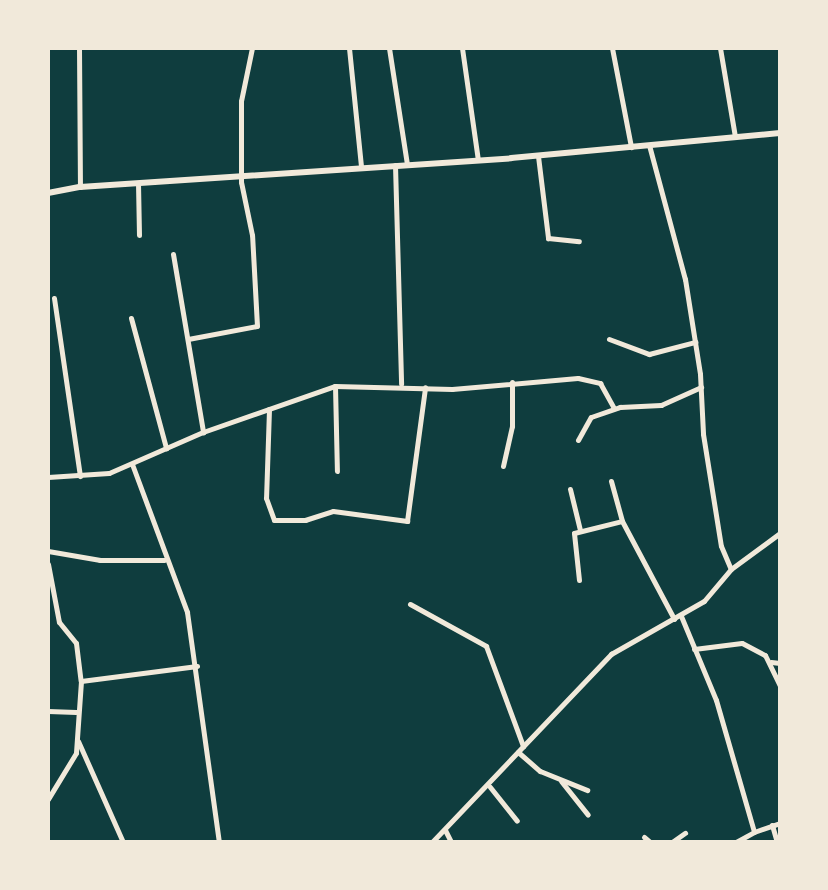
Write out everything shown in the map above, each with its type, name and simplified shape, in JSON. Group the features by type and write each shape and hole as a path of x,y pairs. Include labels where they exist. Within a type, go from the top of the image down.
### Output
{"street":[{"path":"79,48 80,187"},
{"path":"188,339 257,326 241,101 252,48"},
{"path":"349,48 361,167"},
{"path":"389,48 407,164"},
{"path":"462,48 478,160"},
{"path":"612,48 631,147"},
{"path":"720,48 735,137"},
{"path":"48,193 80,187 538,156 780,133"},
{"path":"649,145 685,279 701,387 703,434 721,546 731,569"},
{"path":"538,156 548,238 579,241"},
{"path":"395,164 401,384"},
{"path":"138,183 139,235"},
{"path":"173,254 203,432"},
{"path":"54,298 80,476"},
{"path":"131,318 166,448"},
{"path":"609,339 649,354 695,342"},
{"path":"48,477 80,476 132,464 203,432 335,386 401,384 425,387 594,380 614,408"},
{"path":"503,466 512,426 512,382"},
{"path":"335,386 337,471"},
{"path":"269,409 266,498 274,520 305,520 333,511 407,521 425,387"},
{"path":"578,440 587,420 614,408 651,408 701,387"},
{"path":"132,464 164,560 187,612 197,666 199,717 219,842"},
{"path":"611,481 622,521 674,619"},
{"path":"570,489 580,530"},
{"path":"579,580 571,540 580,530 622,521"},
{"path":"432,842 490,787 523,746 611,654 704,601 731,569 780,533"},
{"path":"48,551 100,560 164,560"},
{"path":"48,564 59,622 76,643 81,681 76,712 78,740 73,763 48,799"},
{"path":"410,604 486,646 523,746"},
{"path":"681,616 716,700 754,832"},
{"path":"694,649 732,641 771,662 780,663"},
{"path":"771,662 780,686"},
{"path":"81,681 197,666"},
{"path":"48,711 76,712"},
{"path":"78,740 123,842"},
{"path":"518,752 560,780 587,790"},
{"path":"560,780 588,815"},
{"path":"490,787 517,821"},
{"path":"736,842 780,823"},
{"path":"772,825 777,842"},
{"path":"445,830 451,842"},
{"path":"672,842 685,833"},
{"path":"644,837 650,842"}]}
